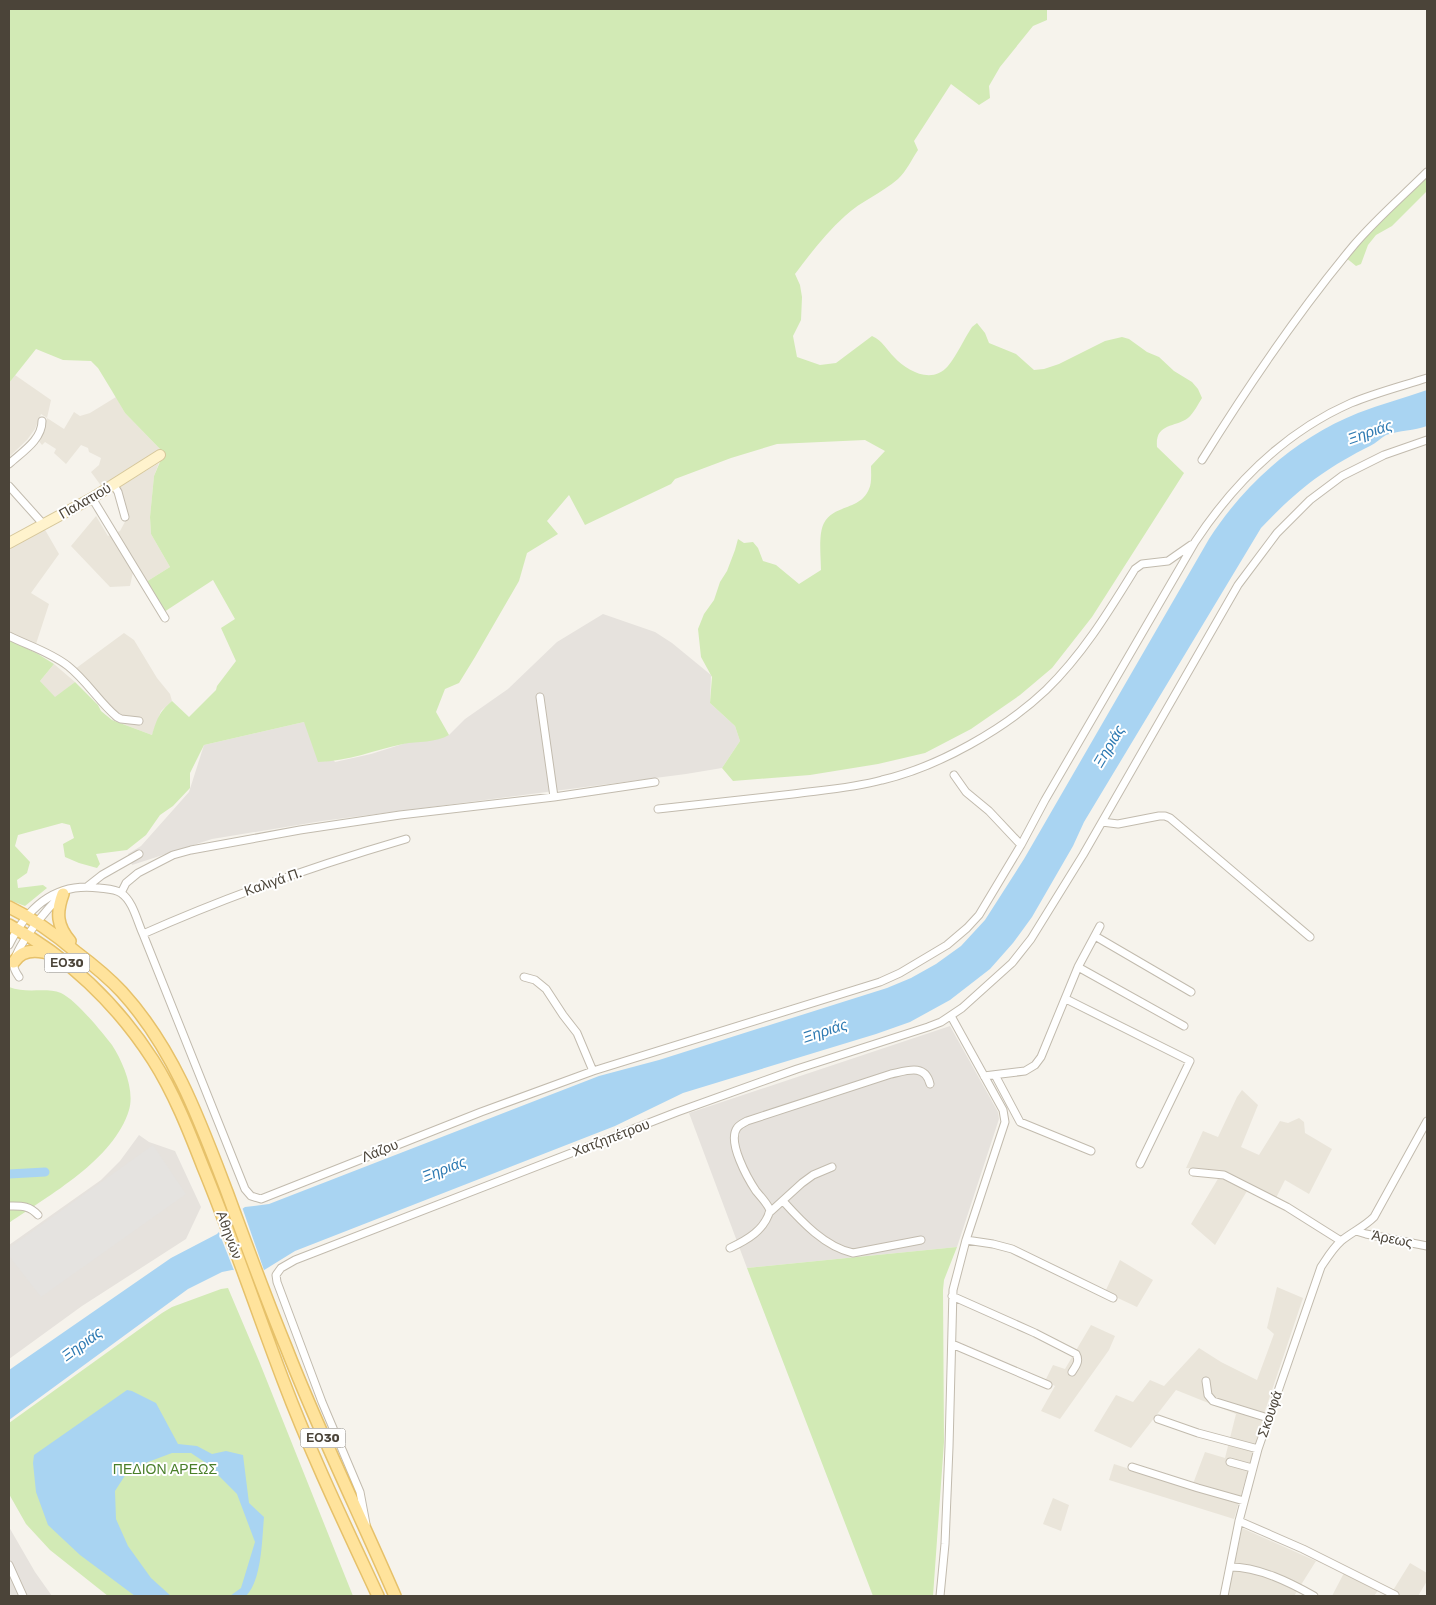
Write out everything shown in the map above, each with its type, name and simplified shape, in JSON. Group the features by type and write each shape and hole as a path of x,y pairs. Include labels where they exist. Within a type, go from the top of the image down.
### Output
{"main road":[{"path":"67,891 59,904 58,918 61,928 78,953"},
{"name":"Αθηνών","path":"9,907 37,922 93,965 126,997 167,1054 189,1097 311,1411 395,1596"},
{"name":"Αθηνών","path":"18,930 64,960 85,979 111,1007 153,1060 172,1094 223,1216 246,1282 318,1466 378,1596"},
{"path":"11,966 21,953 32,951 43,952 64,960"}],"street":[{"path":"1202,460 1267,361 1316,293 1355,244 1427,172"},
{"name":"Λάζου","path":"143,934 241,1181 247,1193 261,1199 515,1099 594,1071 778,1012 844,994 900,973 947,945 967,928 986,905 1195,542 1212,515 1237,485 1272,452 1317,421 1350,404 1427,378"},
{"path":"9,464 39,436 42,421"},
{"name":"Χατζηπέτρου","path":"277,1272 295,1260 410,1214 677,1112 797,1069 928,1027 962,1008 1012,963 1028,943 1102,822 1238,586 1277,533 1310,500 1342,476 1384,455 1427,440"},
{"name":"Παλατιού","path":"9,543 92,498 160,455"},
{"path":"114,484 126,517"},
{"path":"9,486 44,525"},
{"path":"92,498 165,618"},
{"path":"658,809 843,788 883,780 942,758 983,738 1011,719 1046,690 1090,639 1136,568 1142,564 1168,561 1195,542"},
{"path":"9,636 63,662 78,675 117,717 139,721"},
{"path":"540,697 554,797"},
{"path":"954,775 966,792 989,811 1021,845"},
{"path":"121,893 126,883 138,874 173,855 191,850 318,827 400,815 554,797 655,782"},
{"path":"1102,822 1118,824 1159,816 1170,818 1310,937"},
{"name":"Καλιγά Π.","path":"143,934 202,908 273,882 357,853 406,839"},
{"path":"88,886 102,875 140,854"},
{"path":"9,945 32,909 48,898 88,886 121,893 130,903 143,934"},
{"path":"18,930 37,922 45,911 67,891"},
{"path":"984,1076 1025,1071 1035,1065 1041,1057 1078,967 1100,926"},
{"path":"11,966 18,951 18,930"},
{"path":"1095,936 1191,992"},
{"path":"1078,967 1184,1026"},
{"path":"524,977 535,980 546,988 562,1015 577,1033 594,1071"},
{"path":"1066,999 1190,1061 1140,1164"},
{"path":"940,1596 945,1544 949,1457 952,1296 966,1240 1005,1122 1003,1110 950,1016"},
{"path":"769,1214 769,1207 756,1190 740,1162 734,1136 740,1125 747,1121 890,1074 920,1070 927,1076 930,1084"},
{"path":"995,1075 1020,1122 1091,1151"},
{"name":"Σκουφά","path":"1224,1596 1252,1468 1319,1273 1327,1257 1341,1241 1367,1224 1381,1206 1427,1121"},
{"path":"730,1248 750,1238 769,1214 802,1183 813,1175 832,1167"},
{"path":"1193,1172 1224,1175 1287,1207 1341,1241"},
{"path":"783,1201 800,1220 842,1251 853,1253 921,1240"},
{"path":"9,1206 28,1207 38,1215"},
{"name":"Άρεως","path":"1356,1231 1427,1246"},
{"path":"966,1240 993,1244 1017,1252 1113,1298"},
{"name":"Αθηνών","path":"277,1272 277,1282 322,1402 360,1492 368,1537"},
{"path":"952,1296 1035,1333 1076,1354 1078,1359 1072,1372"},
{"path":"952,1344 1048,1384"},
{"path":"1206,1381 1208,1395 1213,1401 1268,1418"},
{"path":"1158,1419 1258,1449"},
{"path":"1230,1462 1252,1468"},
{"path":"1132,1467 1244,1501"},
{"path":"1239,1521 1303,1549 1395,1594"},
{"path":"9,1566 23,1596"},
{"path":"1230,1567 1249,1568 1259,1571 1314,1596"}],"shaded area":[{"path":"15,375 51,400 47,418 41,414 35,429 27,440 9,457 9,383"},
{"path":"116,397 125,413 160,449 102,487 91,472 99,465 101,458 89,452 88,448 81,445 66,464 54,453 56,449 45,442 42,445 38,440 47,418 64,429 74,412 80,416 90,413"},
{"path":"159,463 154,476 150,517 151,534 170,567 146,582 138,569 133,572 130,586 110,587 71,546 96,516 108,536 120,531 127,518 119,487"},
{"path":"44,528 59,554 31,593 49,604 36,644 9,632 9,547"},
{"path":"603,614 655,632 672,643 711,675 710,703 735,726 740,741 722,768 322,821 212,839 132,865 128,854 141,846 189,792 204,745 304,722 335,762 371,754 406,743 449,735 465,719 508,689 557,642"},
{"path":"124,633 134,640 157,678 170,694 172,701 161,711 152,735 112,720 117,714 75,669"},
{"path":"54,664 75,682 55,698 40,681"},
{"path":"950,1026 998,1112 999,1119 957,1247 747,1268 689,1113"},
{"path":"1242,1090 1258,1105 1241,1147 1259,1155 1280,1121 1288,1123 1299,1118 1304,1122 1305,1133 1332,1149 1309,1194 1285,1180 1276,1198 1223,1171 1186,1168 1203,1131 1218,1137"},
{"path":"139,1135 149,1142 175,1151 201,1207 186,1239 82,1306 9,1359 9,1245 101,1180 120,1161"},
{"path":"153,1145 186,1194 41,1297 9,1256 9,1248"},
{"path":"1219,1177 1247,1191 1215,1245 1191,1224"},
{"path":"1120,1260 1153,1280 1137,1307 1105,1292"},
{"path":"1277,1287 1303,1298 1265,1411 1234,1519 1109,1480 1114,1464 1191,1489 1205,1452 1225,1458 1236,1414 1176,1390 1131,1448 1094,1431 1116,1395 1133,1402 1150,1380 1164,1386 1199,1348 1221,1362 1257,1380 1274,1334 1267,1328"},
{"path":"1091,1325 1115,1336 1109,1350 1060,1419 1041,1411 1055,1386 1045,1381 1053,1365 1065,1369"},
{"path":"1053,1498 1069,1505 1061,1531 1043,1524"},
{"path":"9,1527 35,1572 52,1596 9,1596"},
{"path":"1242,1528 1316,1561 1294,1596 1228,1596"},
{"path":"1410,1563 1427,1573 1427,1581 1418,1596 1393,1596 1392,1592"},
{"path":"1344,1573 1379,1589 1374,1596 1332,1596"}],"green space":[{"path":"9,9 1047,9 1047,20 1033,26 1000,67 989,86 990,98 979,105 951,84 914,141 918,150 904,173 892,184 845,216 812,251 795,274 800,285 802,297 801,320 793,336 797,357 820,365 836,363 872,336 882,343 906,367 920,374 935,375 942,372 948,366 972,327 977,323 985,333 989,343 1016,354 1034,370 1059,364 1105,341 1122,337 1129,339 1147,352 1159,357 1174,371 1192,382 1202,398 1188,418 1166,427 1157,439 1157,447 1184,473 1092,617 1052,668 1020,695 971,729 925,753 878,764 810,775 733,781 722,768 740,741 735,726 710,703 712,677 701,657 698,629 727,571 738,539 744,543 753,542 758,548 763,561 776,565 799,584 821,570 820,540 824,523 834,513 860,501 865,496 871,484 871,466 885,451 865,440 777,444 731,458 675,479 671,484 585,525 569,495 547,521 558,534 527,553 519,581 475,657 459,683 445,689 436,712 449,735 444,738 403,744 351,757 318,762 304,722 204,745 190,773 190,788 173,806 160,815 146,835 127,850 96,854 100,864 97,868 65,857 63,844 74,838 70,825 62,823 18,835 15,846 30,862 27,873 17,880 18,888 43,885 47,888 25,906 9,900 9,640 54,664 40,681 55,697 75,682 98,705 101,711 112,720 152,735 159,716 172,701 189,717 216,690 236,661 221,628 235,619 213,580 164,612 146,582 170,567 151,534 150,517 154,476 162,457 160,449 125,413 98,368 91,361 63,360 36,349 9,383"},
{"path":"1427,169 1427,191 1392,226 1376,235 1368,245 1361,264 1356,266 1345,257"},
{"path":"9,987 22,990 55,991 74,1002 116,1052 127,1076 130,1102 129,1110 121,1128 110,1145 95,1160 61,1188 9,1223"},
{"path":"957,1247 944,1280 943,1290 944,1442 933,1596 873,1596 747,1268"},
{"name":"ΠΕΔΙΟΝ ΑΡΕΩΣ","path":"228,1288 353,1596 108,1596 50,1550 26,1524 9,1494 9,1423 162,1313 172,1307"}],"water":[{"name":"Ξηριάς","path":"1427,390 1427,426 1386,435 1339,463 1299,491 1261,528 1084,822 1073,846 1032,917 1013,943 990,969 950,1000 910,1022 876,1034 683,1093 615,1126 295,1251 261,1272 232,1270 222,1272 188,1289 9,1420 9,1370 171,1258 217,1234 245,1207 269,1204 599,1076 659,1060 887,988 911,978 936,964 961,946 985,920 1024,859 1209,539 1239,499 1274,464 1314,435 1358,413"},
{"path":"127,1390 156,1403 178,1444 197,1446 212,1454 226,1451 243,1455 249,1503 264,1517 258,1570 251,1589 246,1596 230,1596 241,1588 255,1542 237,1494 206,1463 191,1453 172,1453 148,1462 126,1474 115,1491 116,1519 128,1546 151,1578 171,1596 135,1596 80,1555 48,1525 36,1492 34,1455"}],"pier":[{"path":"242,1207 265,1273 235,1273 218,1230 236,1210"}],"waterway":[{"path":"9,1174 45,1172"}]}
